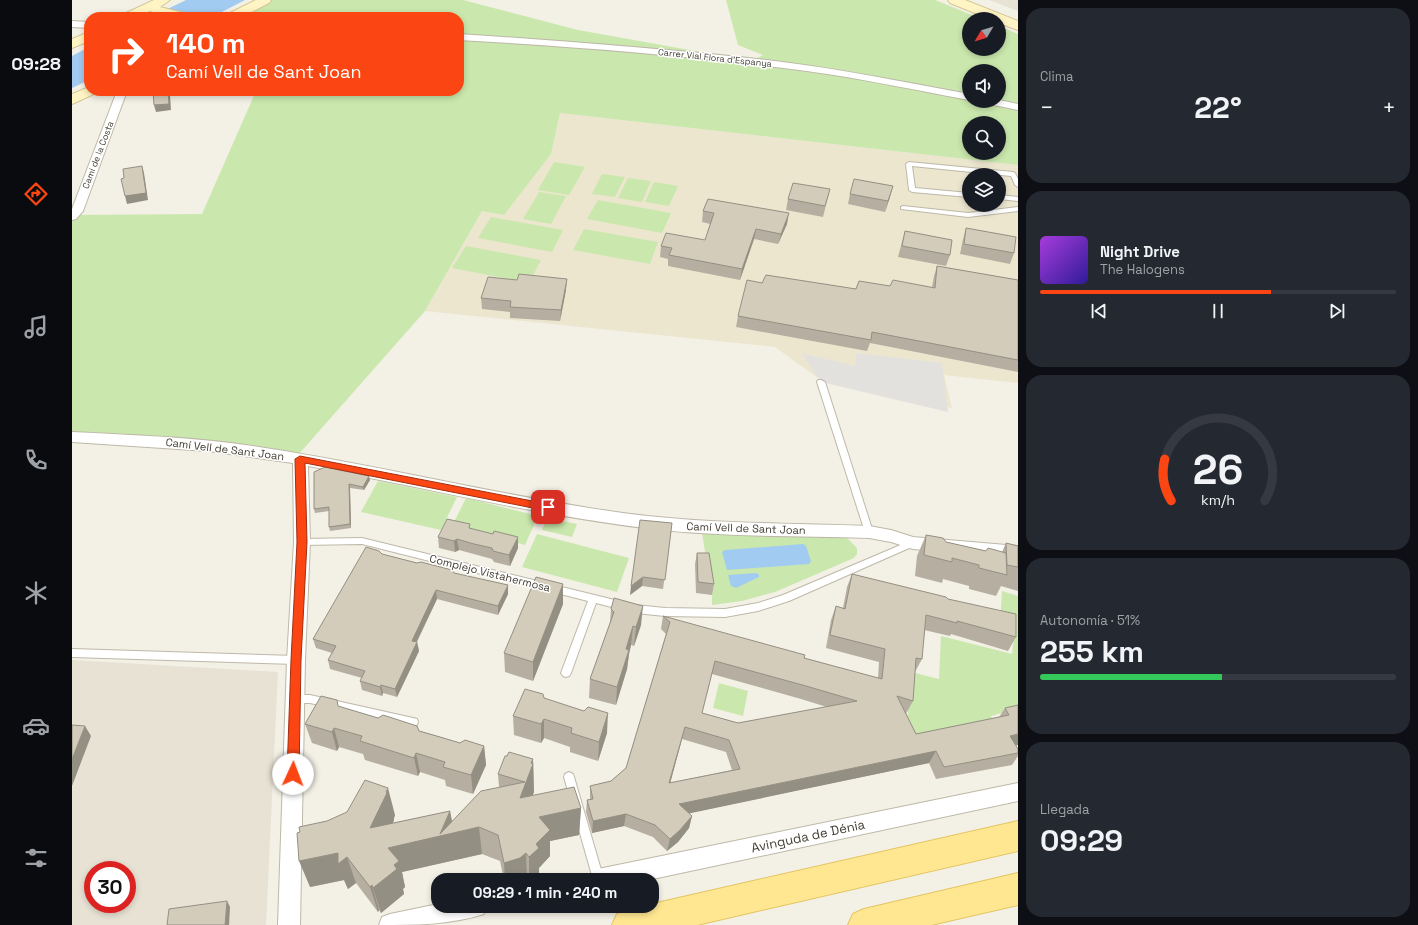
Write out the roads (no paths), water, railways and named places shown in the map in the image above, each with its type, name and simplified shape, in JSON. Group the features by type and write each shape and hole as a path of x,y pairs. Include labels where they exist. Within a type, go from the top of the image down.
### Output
{"main road":[{"path":"242,12 265,0"},
{"path":"954,0 1018,26"},
{"path":"970,0 1018,19"},
{"path":"138,12 148,7 162,5 175,12"},
{"path":"72,44 84,38"},
{"path":"72,100 84,94"},
{"path":"628,925 1018,836"},
{"path":"864,925 1018,889"}],"street":[{"path":"72,24 84,25"},
{"name":"Carrer Vial Flora d'Espanya","path":"464,37 561,43 776,64 849,75 962,96"},
{"name":"Camí de la Costa","path":"72,217 77,211 120,96"},
{"path":"1006,105 1018,108"},
{"name":"Camí Vell de Sant Joan","path":"72,437 191,443 300,459 562,510 625,520 716,528 870,532 891,536 913,543 1018,552"},
{"path":"289,925 296,660 302,542 300,459"},
{"name":"Avinguda de Dénia","path":"632,873 1018,792"},
{"path":"390,925 444,913"}],"lane":[{"path":"962,169 908,164 912,190 962,194"},
{"path":"1006,173 1013,174 1018,185"},
{"path":"1006,198 1018,199"},
{"path":"903,208 968,215 1018,209"},
{"path":"822,382 870,532"},
{"name":"Complejo Vistahermosa","path":"302,542 362,541 593,600 650,611 734,612 758,607 786,598 913,543"},
{"path":"860,566 858,570 860,576"},
{"path":"566,673 593,600"},
{"path":"72,653 296,660"},
{"path":"295,699 310,699 413,722"},
{"path":"569,777 597,873"}],"water":[{"path":"186,0 245,0 222,12 161,12"},
{"path":"84,50 84,82 72,88 72,56"},
{"path":"803,544 806,546 811,561 809,564 727,570 722,552 725,550"},
{"path":"756,573 759,577 736,588 731,586 728,575"}]}
